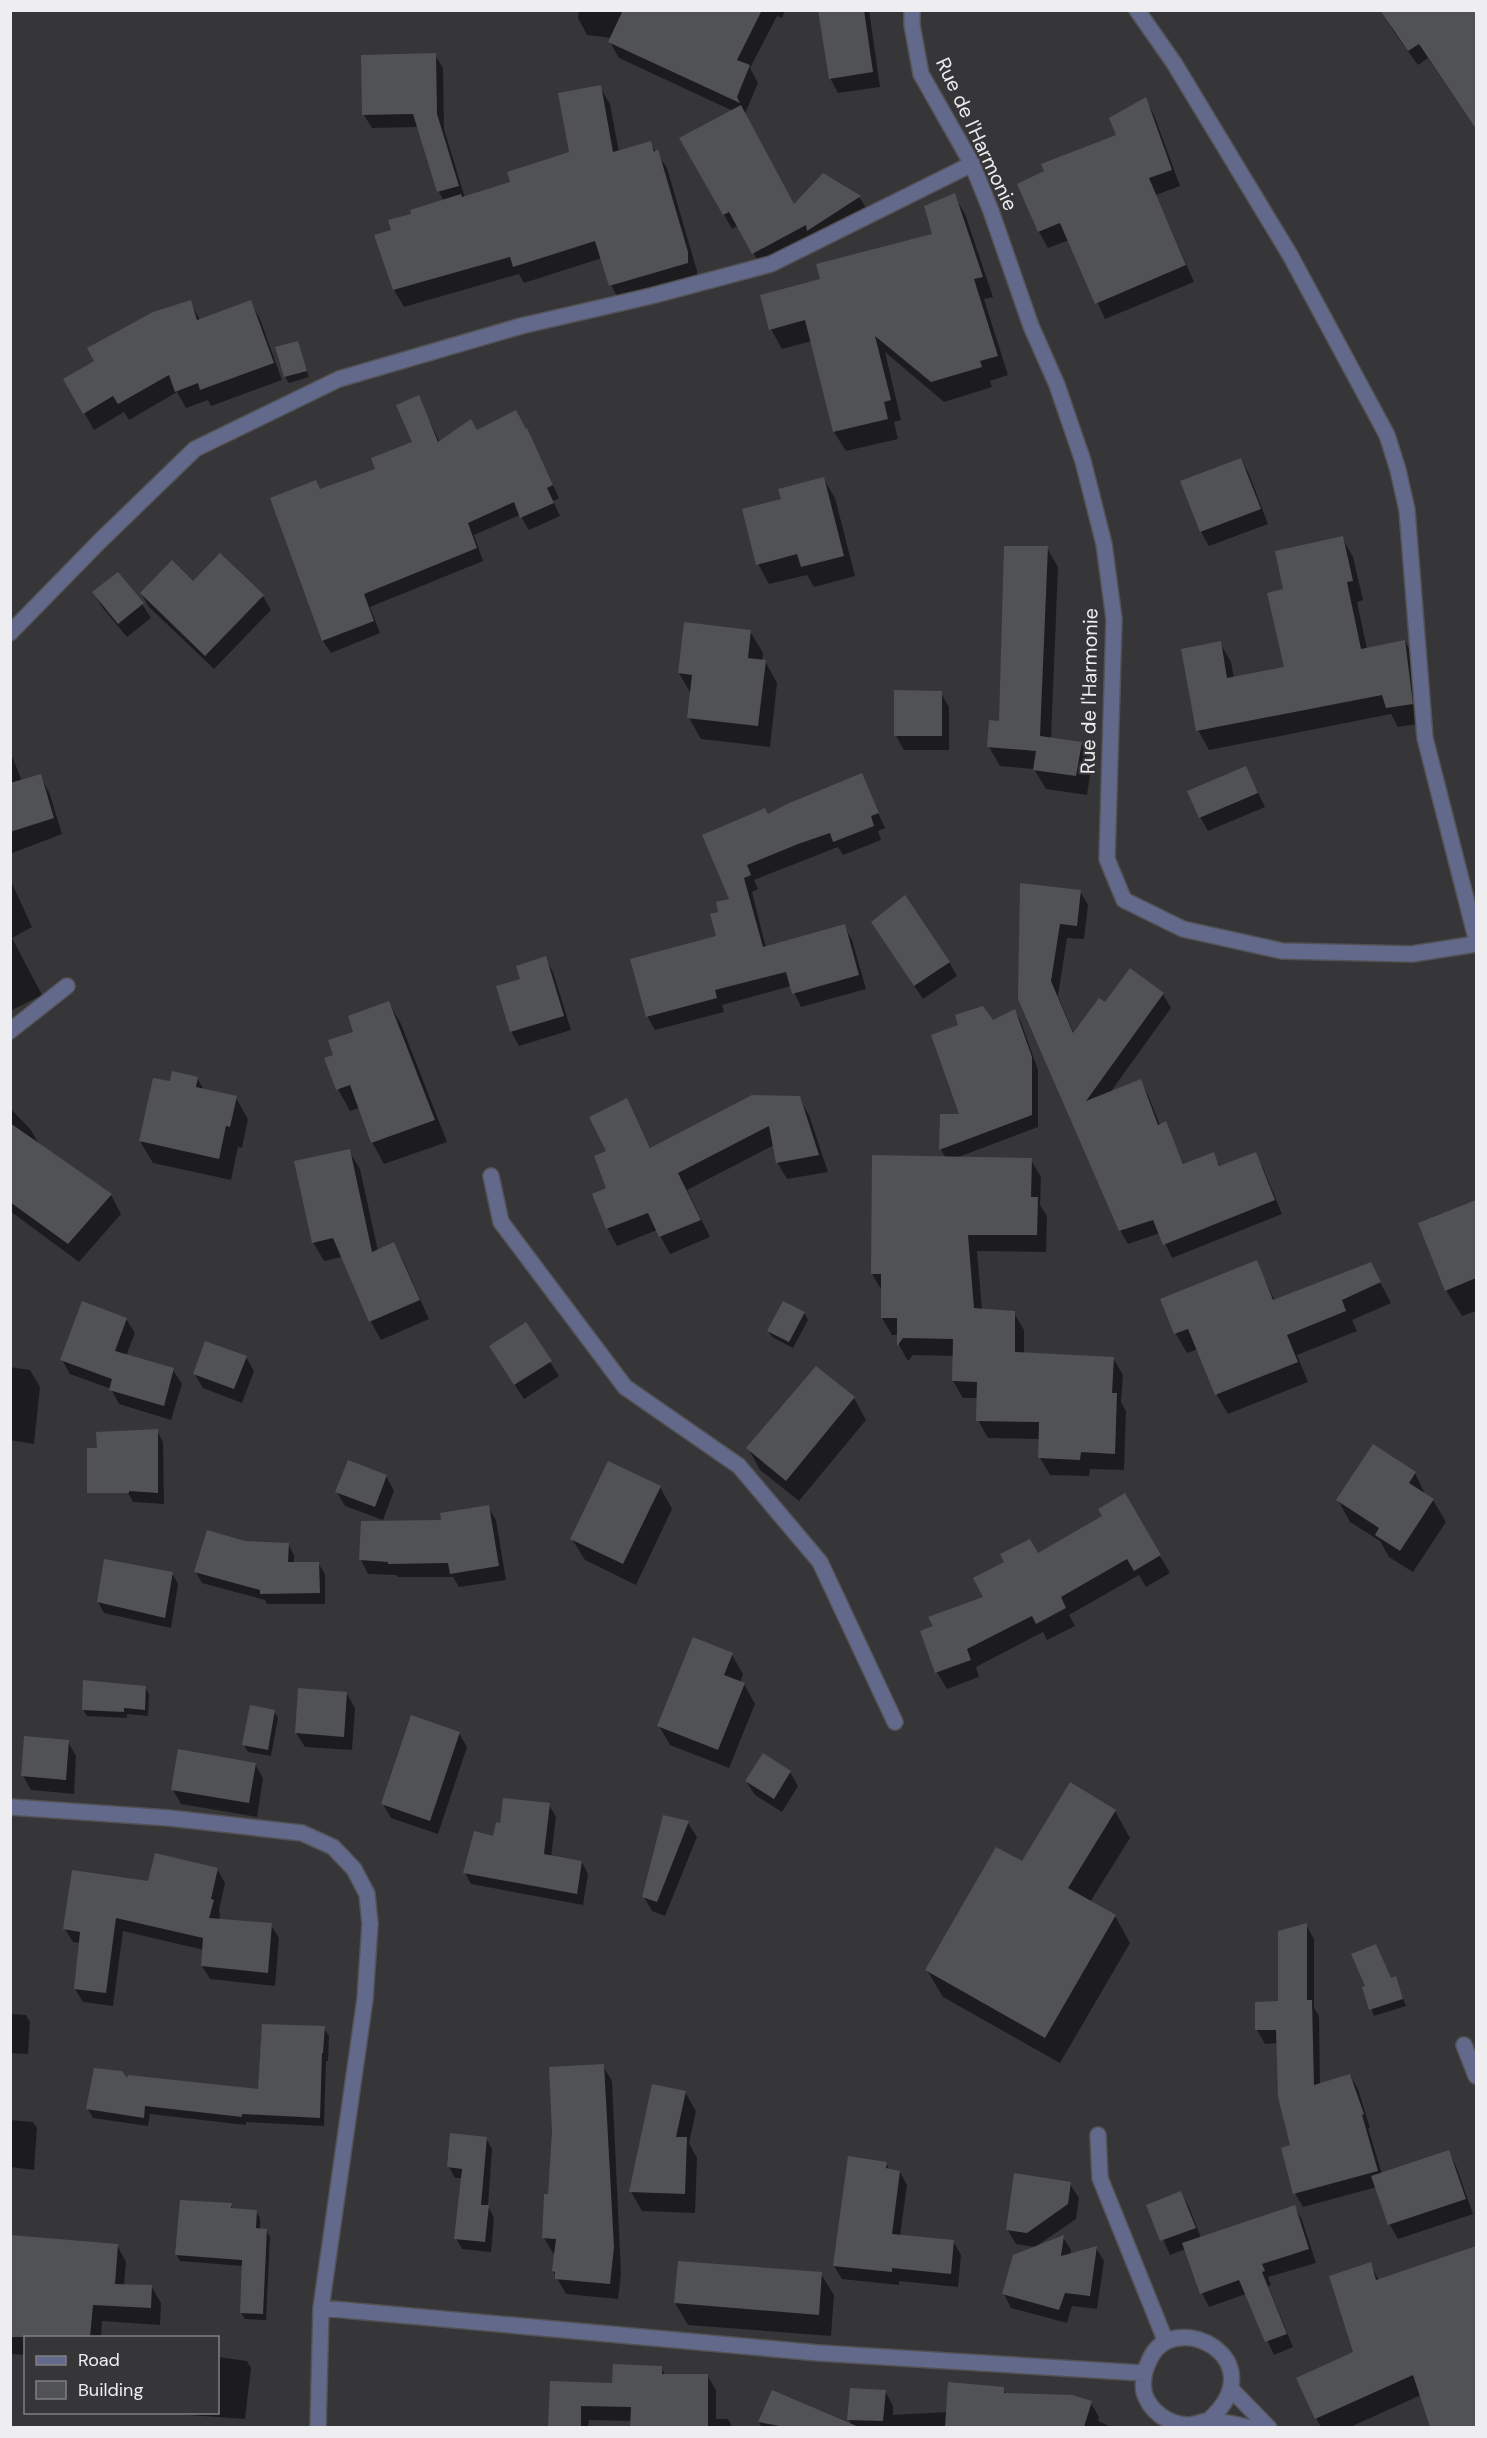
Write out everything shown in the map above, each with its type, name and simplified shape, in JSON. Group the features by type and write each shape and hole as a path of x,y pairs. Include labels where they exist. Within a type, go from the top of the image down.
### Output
{"street":[{"name":"Rue de l'Harmonie","path":"912,10 912,25 921,74 972,164 991,210 1031,326 1061,396 1083,461 1104,544 1113,619 1107,858 1124,900 1182,929 1282,951 1412,954 1476,944"},
{"path":"1137,10 1174,63 1290,255 1387,435 1407,510 1425,738 1476,938"},
{"path":"10,633 195,449 339,378 521,326 651,296 771,264 972,164"},
{"path":"10,1031 67,986"},
{"path":"491,1176 501,1222 625,1387 738,1466 820,1562 895,1722"},
{"path":"10,1807 169,1818 302,1833 333,1847 354,1869 367,1894 370,1924 366,1999 321,2308 318,2427"},
{"path":"1464,2045 1476,2076"},
{"path":"1098,2135 1101,2178 1166,2342"},
{"path":"321,2308 819,2353 1143,2373"},
{"path":"1209,2420 1223,2407 1231,2389 1230,2369 1221,2352 1205,2340 1185,2337 1166,2342 1151,2355 1143,2373 1144,2393 1154,2410 1170,2422 1189,2425 1209,2420 1251,2427"},
{"path":"1231,2389 1269,2427"}],"building":[{"path":"623,10 762,10 737,60 750,65 737,97 740,103 608,42"},
{"path":"818,10 864,10 873,72 829,79"},
{"path":"1380,10 1476,10 1476,129 1419,44 1408,51"},
{"path":"436,53 437,114 459,186 437,192 413,114 362,115 361,55"},
{"path":"601,85 613,152 651,141 654,152 658,149 688,252 688,263 609,286 595,241 513,267 510,257 393,290 374,235 391,230 388,220 411,214 410,210 461,194 462,197 510,182 507,172 569,152 558,93"},
{"path":"1146,97 1172,170 1149,178 1186,265 1095,304 1060,223 1038,232 1017,184 1044,171 1041,164 1116,135 1109,118"},
{"path":"741,105 794,204 823,173 861,196 807,231 806,225 752,254 729,212 723,215 679,138"},
{"path":"955,193 983,277 974,279 998,356 980,361 982,367 931,382 875,336 891,400 884,402 888,419 833,432 805,320 769,330 760,295 820,279 816,264 932,234 924,206"},
{"path":"191,300 197,320 251,300 274,363 200,390 198,383 175,392 169,375 118,404 113,396 83,414 63,379 94,361 87,348 153,312"},
{"path":"298,341 307,371 284,377 275,347"},
{"path":"419,395 438,442 471,419 477,430 516,410 527,428 553,485 547,488 554,503 520,518 514,502 468,523 477,548 364,594 374,621 322,641 270,498 316,480 320,489 375,469 371,458 412,442 396,405"},
{"path":"1241,458 1261,509 1200,532 1180,481"},
{"path":"824,477 844,556 801,567 797,554 756,565 742,509 781,499 778,489"},
{"path":"1343,536 1353,581 1347,582 1361,649 1405,640 1413,704 1386,708 1382,695 1196,731 1181,649 1221,641 1227,678 1284,667 1267,593 1283,589 1275,551"},
{"path":"1004,546 1048,546 1040,736 1082,742 1076,776 1033,770 1036,751 987,747 989,720 999,721"},
{"path":"220,553 264,595 205,656 140,593 172,560 193,581"},
{"path":"118,572 144,603 118,624 92,592"},
{"path":"684,622 751,630 748,658 766,660 758,726 687,718 692,675 678,673"},
{"path":"894,690 942,691 942,736 894,736"},
{"path":"1246,766 1258,793 1199,818 1187,791"},
{"path":"862,773 879,813 871,816 874,826 833,842 830,833 798,844 747,865 751,875 744,878 763,947 845,924 859,975 792,994 786,972 715,990 717,998 646,1017 630,959 716,936 710,914 718,912 716,902 729,899 702,835 765,808 768,814"},
{"path":"41,774 54,818 10,832 10,783"},
{"path":"1020,883 1081,890 1077,926 1060,924 1051,981 1073,1033 1099,998 1105,1002 1130,968 1164,993 1086,1101 1141,1079 1158,1125 1166,1121 1183,1164 1214,1152 1219,1166 1256,1152 1275,1200 1163,1245 1153,1220 1119,1231 1018,999"},
{"path":"905,895 950,962 914,986 871,922"},
{"path":"546,956 564,1016 510,1032 496,986 520,979 516,966"},
{"path":"389,1001 435,1120 371,1143 350,1085 336,1090 324,1058 333,1055 328,1040 353,1032 348,1016"},
{"path":"983,1006 993,1020 1015,1009 1032,1057 1032,1115 939,1150 940,1114 959,1114 931,1035 958,1025 955,1015"},
{"path":"172,1071 198,1077 196,1087 237,1096 230,1127 226,1126 219,1159 139,1141 153,1078 170,1081"},
{"path":"752,1095 800,1096 819,1155 776,1163 769,1126 678,1173 701,1220 659,1237 648,1213 606,1229 592,1194 606,1188 594,1156 606,1151 589,1117 627,1098 650,1148"},
{"path":"10,1123 112,1194 68,1244 10,1202"},
{"path":"350,1149 372,1252 394,1242 420,1300 369,1322 333,1238 312,1243 294,1161"},
{"path":"872,1155 1032,1158 1031,1197 1038,1197 1037,1235 968,1235 974,1308 1015,1311 1015,1352 1114,1357 1112,1393 1117,1393 1115,1454 1081,1452 1080,1460 1038,1458 1039,1422 976,1421 977,1382 952,1381 953,1339 903,1338 897,1346 897,1318 881,1318 881,1274 871,1274"},
{"path":"1476,1200 1476,1278 1445,1291 1418,1223"},
{"path":"1257,1260 1273,1300 1371,1262 1381,1282 1342,1300 1346,1311 1287,1335 1298,1362 1215,1395 1188,1329 1174,1334 1160,1299"},
{"path":"82,1301 127,1318 115,1351 174,1368 164,1406 109,1390 112,1379 60,1360"},
{"path":"783,1301 805,1312 789,1342 767,1331"},
{"path":"526,1322 552,1361 514,1385 489,1346"},
{"path":"205,1341 247,1356 234,1389 193,1374"},
{"path":"816,1366 855,1397 786,1481 746,1448"},
{"path":"158,1429 158,1493 129,1491 129,1493 87,1493 87,1448 97,1448 96,1432"},
{"path":"1373,1444 1416,1472 1409,1483 1434,1499 1400,1551 1375,1535 1379,1528 1336,1500"},
{"path":"348,1460 387,1475 375,1507 335,1492"},
{"path":"608,1461 661,1486 623,1564 570,1539"},
{"path":"1125,1493 1161,1555 1134,1571 1127,1559 1061,1597 1066,1608 1036,1624 1032,1616 967,1649 971,1660 935,1673 920,1631 933,1626 928,1617 983,1597 973,1578 1004,1562 1000,1554 1030,1539 1038,1553 1102,1516 1098,1509"},
{"path":"489,1505 499,1566 450,1574 448,1563 388,1564 388,1562 359,1560 361,1521 441,1520 440,1513"},
{"path":"207,1530 245,1541 289,1543 288,1562 319,1562 320,1593 260,1594 260,1590 194,1572"},
{"path":"104,1559 173,1572 165,1618 97,1602"},
{"path":"693,1637 733,1653 724,1675 745,1683 718,1750 657,1726"},
{"path":"83,1680 146,1686 145,1710 124,1708 124,1712 82,1710"},
{"path":"298,1688 347,1692 344,1737 295,1733"},
{"path":"250,1705 275,1710 268,1750 242,1745"},
{"path":"411,1715 460,1732 430,1821 381,1804"},
{"path":"24,1736 69,1740 66,1780 21,1776"},
{"path":"178,1749 256,1763 249,1803 171,1790"},
{"path":"763,1753 791,1771 774,1799 745,1781"},
{"path":"1070,1782 1116,1810 1068,1888 1116,1915 1045,2038 925,1970 996,1847 1022,1861"},
{"path":"503,1798 550,1803 544,1854 582,1861 577,1894 463,1873 474,1831 493,1836 496,1822 500,1823"},
{"path":"663,1815 689,1821 657,1902 642,1897"},
{"path":"155,1853 218,1868 209,1918 272,1923 268,1973 201,1966 203,1938 116,1918 106,1993 74,1989 80,1932 63,1929 72,1870 148,1881"},
{"path":"1307,1923 1307,2000 1312,2000 1314,2085 1350,2074 1364,2114 1362,2115 1378,2171 1293,2194 1281,2148 1290,2145 1278,2097 1276,2030 1255,2030 1255,2002 1278,2001 1278,1931"},
{"path":"1376,1944 1391,1978 1396,1976 1403,1999 1369,2010 1362,1987 1365,1986 1351,1954"},
{"path":"262,2024 325,2026 320,2118 242,2114 242,2117 145,2106 144,2118 86,2109 94,2068 122,2071 127,2078 128,2075 258,2089"},
{"path":"604,2064 614,2247 610,2284 555,2279 555,2272 552,2271 556,2239 542,2238 544,2194 548,2194 552,2132 549,2067"},
{"path":"652,2084 686,2091 676,2137 687,2137 685,2194 629,2192"},
{"path":"450,2133 487,2137 481,2205 489,2205 485,2242 454,2239 462,2169 447,2167"},
{"path":"1449,2150 1466,2199 1388,2225 1371,2176"},
{"path":"848,2156 887,2162 886,2168 900,2171 892,2234 954,2240 951,2274 892,2268 892,2272 833,2266"},
{"path":"1014,2173 1071,2182 1068,2204 1027,2233 1006,2230"},
{"path":"1181,2191 1196,2228 1160,2241 1146,2205"},
{"path":"180,2200 232,2203 231,2208 257,2210 256,2228 267,2229 263,2314 240,2313 242,2260 175,2255"},
{"path":"1295,2205 1309,2249 1262,2264 1265,2271 1262,2272 1287,2334 1265,2342 1239,2280 1200,2294 1182,2243"},
{"path":"10,2235 118,2244 115,2284 152,2285 151,2308 93,2305 90,2336 10,2337"},
{"path":"1064,2235 1061,2256 1097,2246 1090,2296 1065,2293 1059,2310 1002,2294 1013,2255"},
{"path":"1476,2246 1476,2427 1430,2427 1413,2375 1315,2419 1296,2378 1353,2352 1329,2276 1371,2262 1376,2280"},
{"path":"678,2261 822,2272 819,2315 674,2303"},
{"path":"613,2364 662,2366 662,2374 708,2374 708,2427 630,2427 631,2407 581,2406 581,2427 548,2427 550,2381 612,2383"},
{"path":"948,2382 1004,2387 1004,2393 1072,2395 1092,2401 1084,2427 945,2427"},
{"path":"850,2388 886,2390 883,2421 847,2420"},
{"path":"772,2390 859,2427 785,2427 758,2422"}]}
